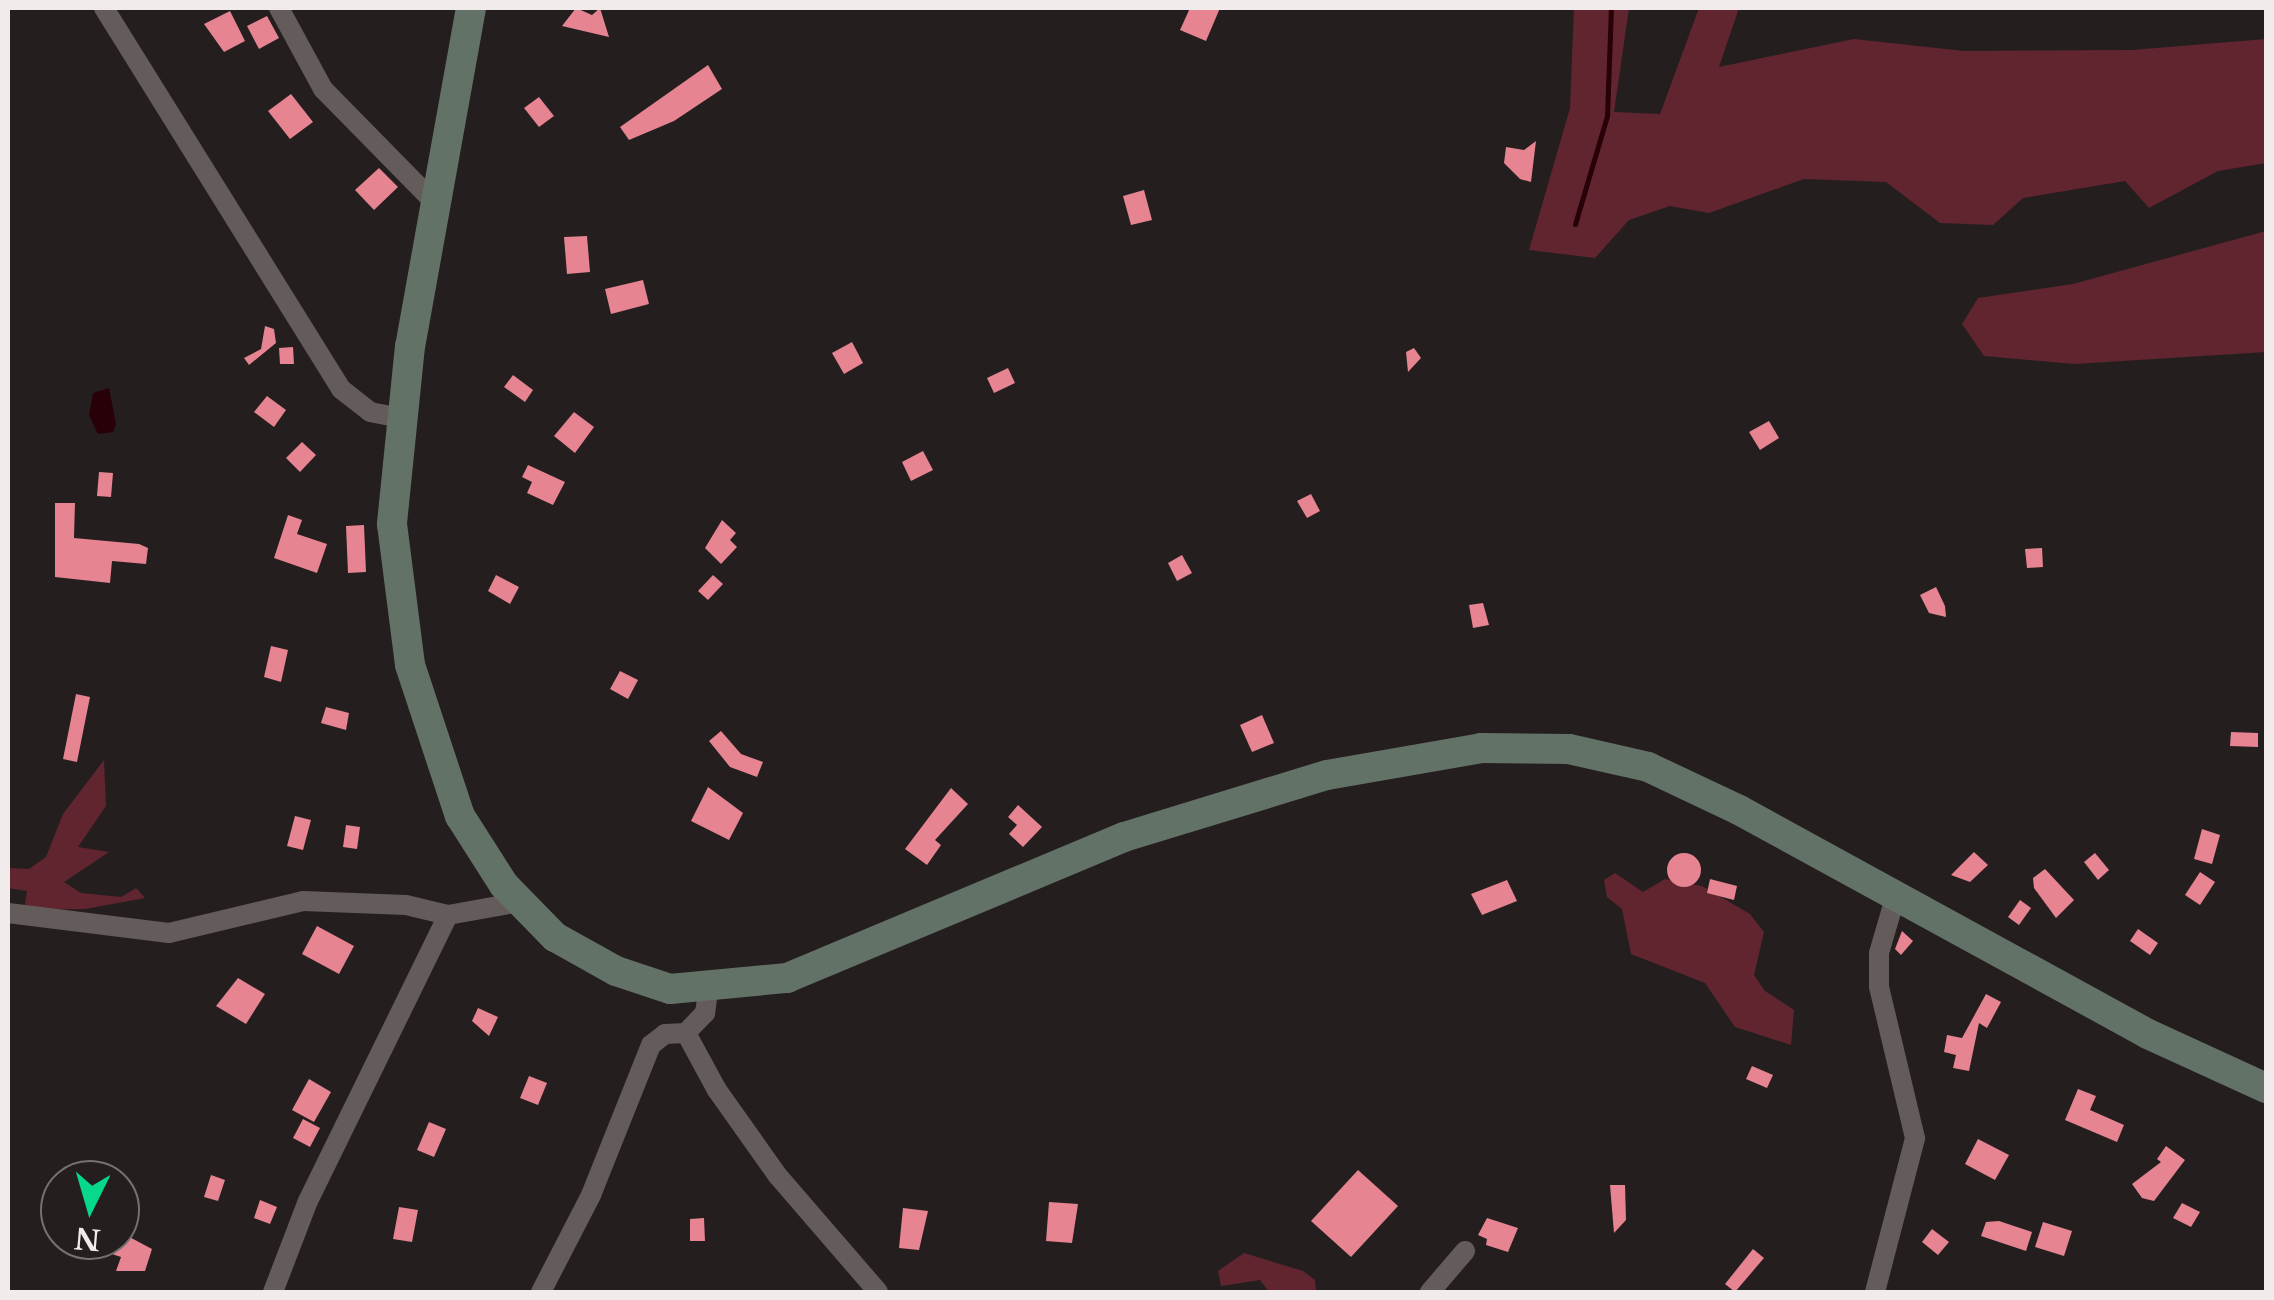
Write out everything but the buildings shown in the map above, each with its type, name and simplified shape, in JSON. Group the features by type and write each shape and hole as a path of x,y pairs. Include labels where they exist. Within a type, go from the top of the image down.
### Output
{"main road":[{"path":"470,8 433,201 400,418 392,524 410,666 460,816 520,902 555,937 616,971 670,989 708,990 787,978 1109,843 1327,775 1482,748 1569,749 1648,767 1896,895 2148,1034 2266,1088"}],"street":[{"path":"104,8 341,389 370,412 400,418"},
{"path":"279,8 323,89 433,201"},
{"path":"1875,1292 1916,1138 1879,987 1879,952 1896,895"},
{"path":"8,912 168,933 303,901 406,905 448,915 520,902"},
{"path":"273,1292 308,1200 448,915"},
{"path":"541,1292 591,1195 651,1045 664,1034 686,1033 705,1013 708,990"},
{"path":"686,1033 778,1176 878,1292"},
{"path":"1430,1292 1464,1251"}],"shaded area":[{"path":"1574,8 1629,8 1614,112 1660,114 1699,8 1739,8 1719,67 1854,39 1964,51 2132,50 2266,39 2266,163 2218,171 2149,208 2125,181 2023,198 1993,225 1940,223 1886,182 1804,179 1709,213 1670,206 1629,220 1595,258 1529,250 1570,108"},
{"path":"2266,231 2266,352 2074,364 1984,356 1962,324 1978,298 2073,284"},
{"path":"109,388 116,424 113,432 98,434 89,415 93,393"},
{"path":"104,760 106,806 78,847 109,852 64,882 81,893 121,897 136,888 145,898 85,909 24,910 27,891 8,888 8,868 29,869 46,857 63,814"},
{"path":"1615,873 1643,892 1665,879 1702,886 1750,914 1764,932 1754,975 1765,991 1794,1010 1791,1045 1735,1027 1705,983 1631,954 1622,909 1607,897 1604,880"},
{"path":"1244,1253 1303,1271 1315,1280 1316,1292 1269,1292 1260,1280 1221,1286 1218,1271"}],"waterway":[{"path":"1575,224 1607,116 1611,8"}]}
